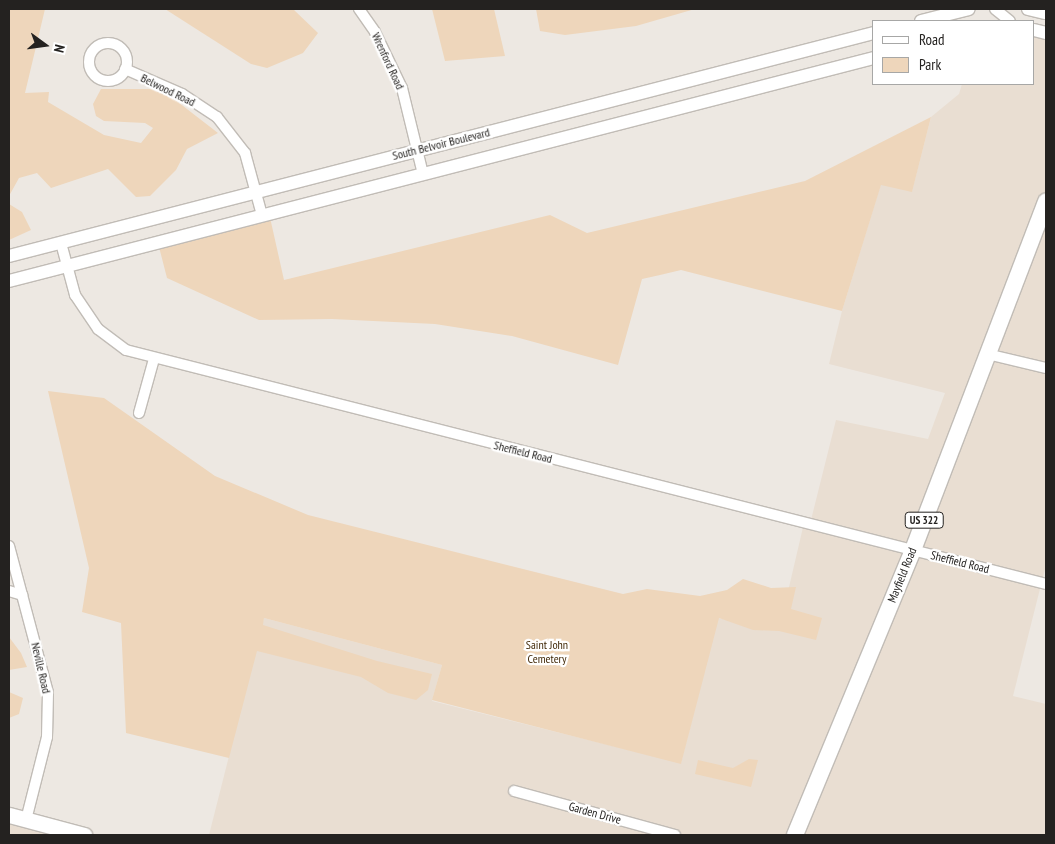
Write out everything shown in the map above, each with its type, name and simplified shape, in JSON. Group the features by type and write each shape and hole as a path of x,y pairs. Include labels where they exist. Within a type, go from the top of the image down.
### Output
{"main road":[{"name":"Mayfield Road","path":"795,835 913,550 1046,201"},
{"path":"9,816 84,835"}],"street":[{"name":"Wrenford Road","path":"359,9 376,32 402,88 423,174"},
{"path":"925,20 969,9"},
{"path":"995,9 1009,20"},
{"path":"1028,9 1046,13"},
{"name":"South Belvoir Boulevard","path":"9,256 872,35"},
{"name":"South Belvoir Boulevard","path":"9,281 872,59"},
{"name":"Belwood Road","path":"125,69 182,94 217,117 245,153 258,192 262,215"},
{"name":"Sheffield Road","path":"61,243 75,295 98,329 126,350 154,359 1046,584"},
{"path":"988,354 1046,368"},
{"path":"139,413 154,359"},
{"name":"Neville Road","path":"9,546 48,693 47,737 26,820"},
{"path":"9,592 22,595"},
{"name":"Garden Drive","path":"514,791 675,835"}],"shaded area":[{"path":"1035,30 1046,33 1046,565 1013,696 1046,704 1046,835 209,835 264,618 442,665 432,701 681,763 718,618 779,630 804,523 810,524 836,420 928,439 945,393 829,364 842,311 881,184 912,191 931,117 959,94 962,85 1035,85"},
{"path":"9,815 84,835 9,835"}],"green space":[{"path":"9,9 45,9 25,93 49,92 48,102 104,135 141,143 153,128 145,123 104,121 96,116 93,104 101,89 151,89 174,99 218,133 187,149 176,170 150,196 136,197 108,169 51,188 37,173 19,178 9,196"},
{"path":"165,9 293,9 318,33 303,53 267,68 251,64"},
{"path":"432,9 494,9 505,56 445,61"},
{"path":"536,9 695,9 636,26 565,35 540,31"},
{"path":"931,117 912,192 881,185 842,311 681,270 642,279 618,365 512,336 435,324 332,319 259,320 167,278 158,243 269,213 284,280 550,215 587,233 805,181"},
{"path":"9,204 22,212 31,230 9,240"},
{"name":"Saint John Cemetery","path":"48,391 104,398 215,476 308,515 623,594 647,589 700,596 727,590 743,579 771,588 796,587 791,609 822,618 816,640 779,631 753,630 719,618 681,764 432,700 442,665 264,618 263,625 377,661 432,674 428,690 416,700 388,693 361,677 257,651 229,758 126,733 121,623 82,612 89,568"},
{"path":"9,637 21,653 27,667 9,670"},
{"path":"9,692 23,698 19,714 9,718"},
{"path":"749,759 758,760 751,787 695,774 698,760 733,768"}]}
